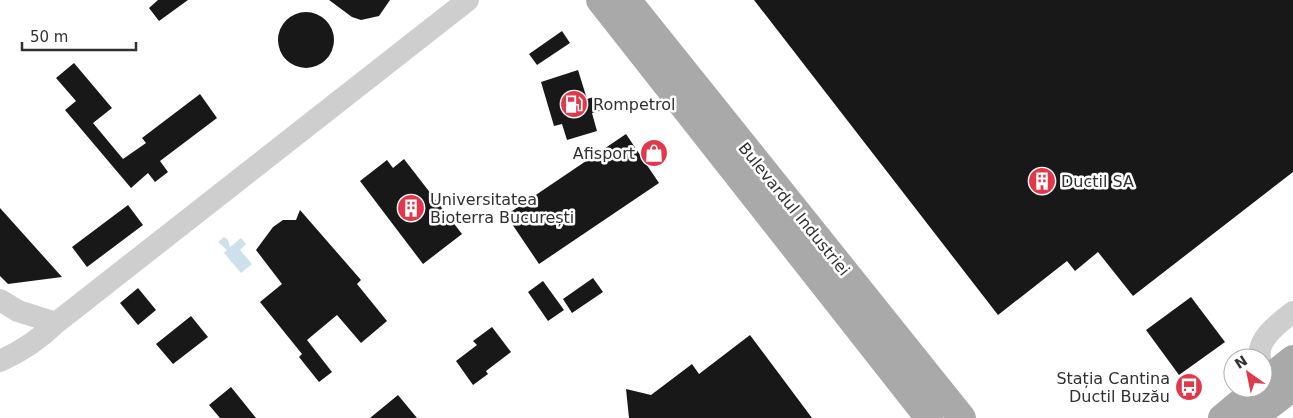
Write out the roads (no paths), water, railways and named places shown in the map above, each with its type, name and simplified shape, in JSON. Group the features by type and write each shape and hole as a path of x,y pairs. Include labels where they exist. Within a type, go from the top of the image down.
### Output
{"main road":[{"name":"Bulevardul Industriei","path":"600,0 929,418"},
{"name":"Bulevardul Industriei","path":"627,0 962,418"},
{"path":"1273,370 1293,359"},
{"path":"1253,418 1293,387"},
{"path":"1222,418 1241,398"}],"street":[{"path":"0,361 26,349 56,322 468,0"},
{"path":"0,300 18,311 56,322"},
{"path":"1262,348 1270,332 1293,312"}],"water":[{"path":"224,237 228,240 230,247 241,238 246,244 240,250 252,264 241,273 224,253 227,250 218,242"}],"place":[{"name":"Rompetrol","path":"574,104"},
{"name":"Afisport","path":"654,153"},
{"name":"Ductil SA","path":"1042,181"},
{"name":"Universitatea Bioterra București","path":"411,208"},
{"name":"Stația Cantina Ductil Buzău","path":"1189,387"}]}
